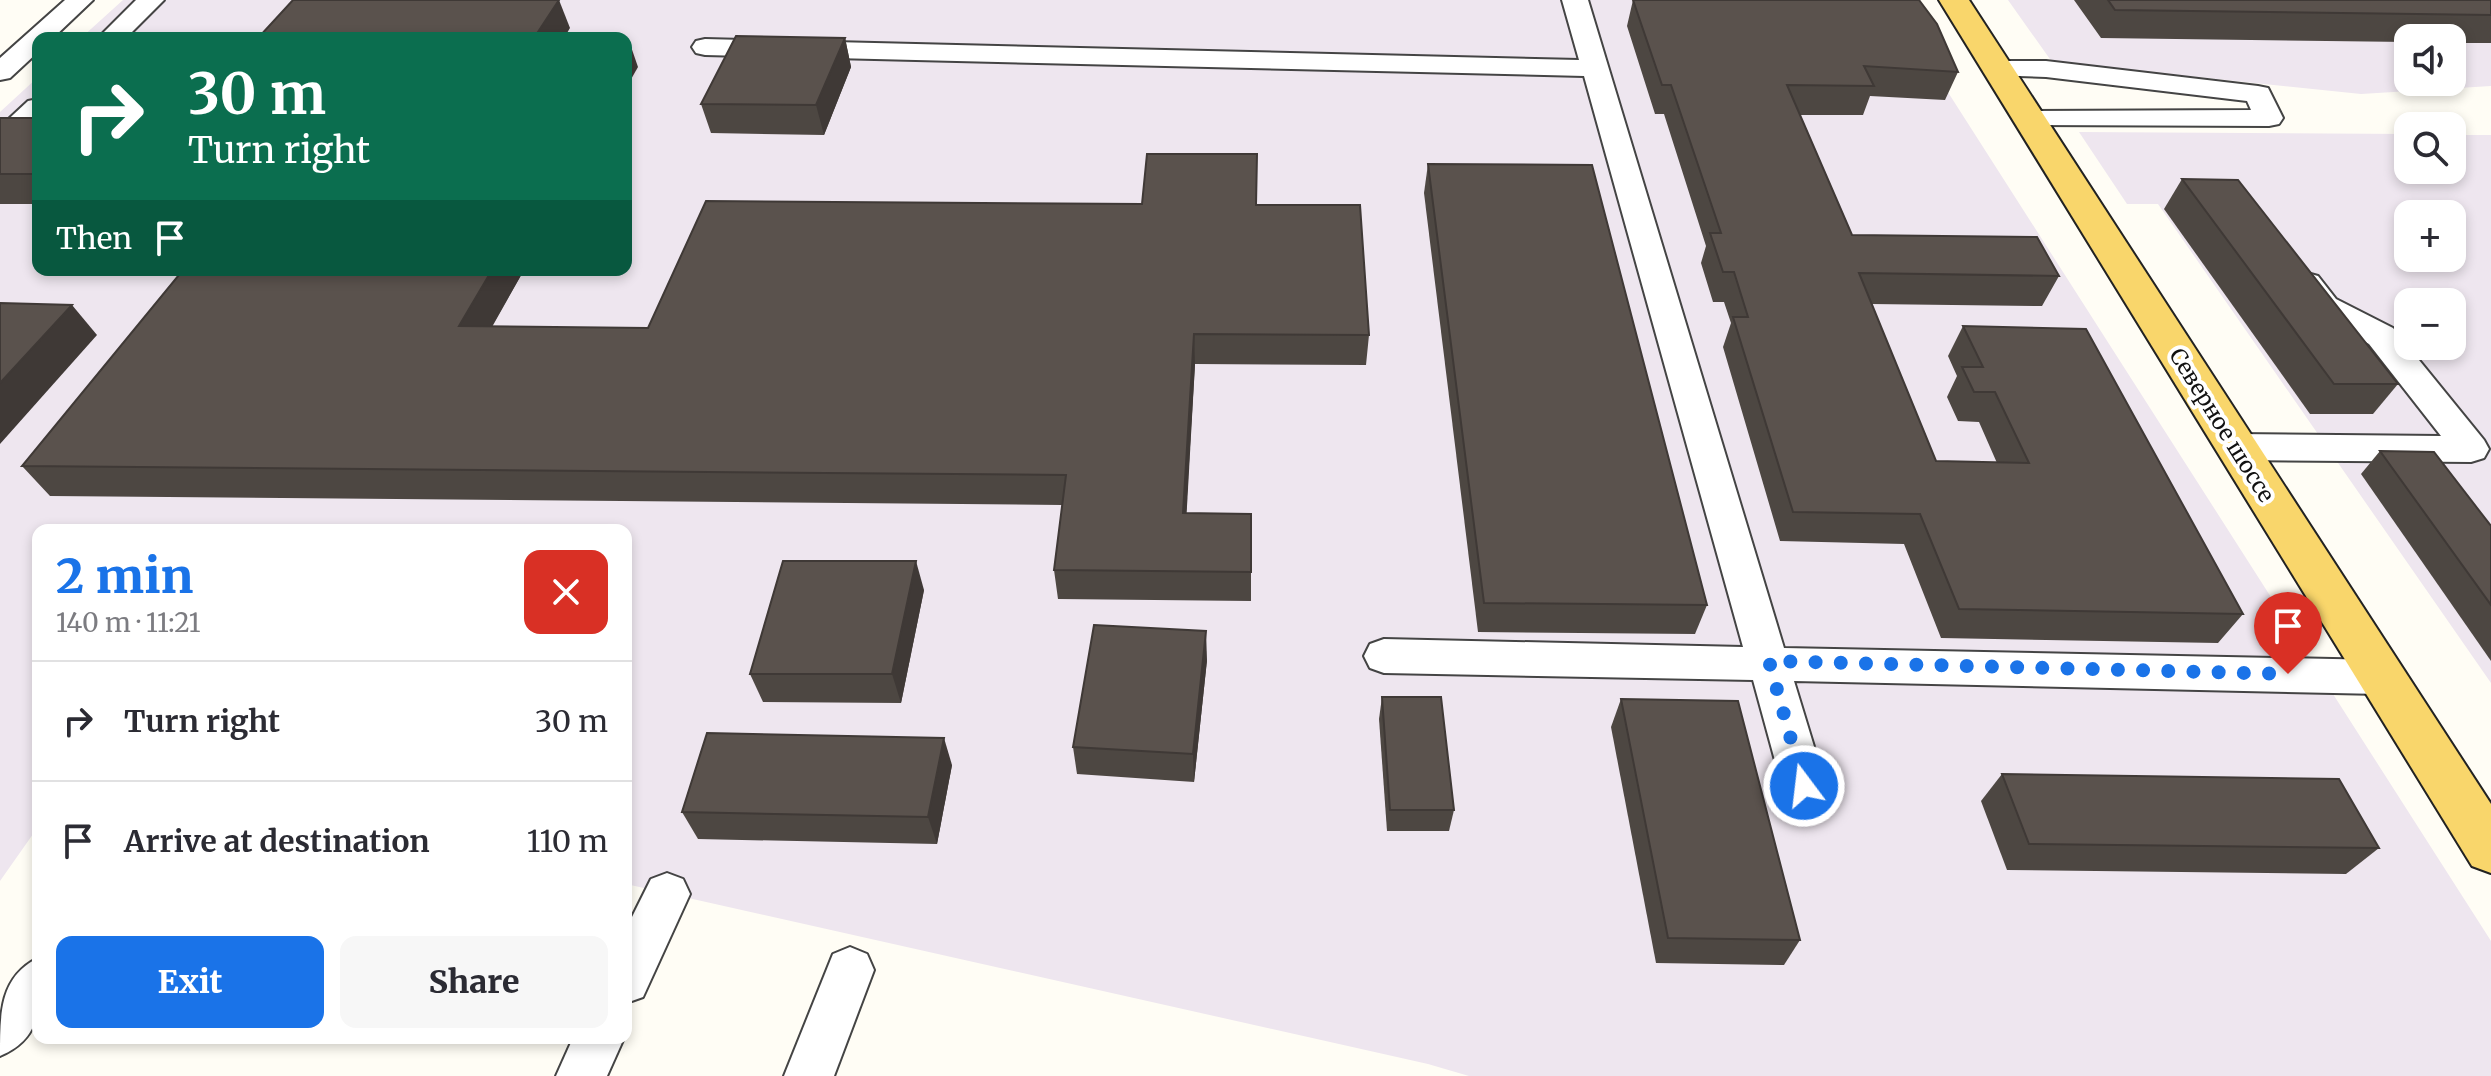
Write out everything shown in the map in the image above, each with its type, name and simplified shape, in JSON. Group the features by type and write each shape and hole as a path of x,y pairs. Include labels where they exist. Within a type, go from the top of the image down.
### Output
{"main road":[{"name":"Северное шоссе","path":"1954,0 2491,849"}],"street":[{"path":"44,32 80,0"},
{"path":"117,32 151,0"},
{"path":"1575,0 1804,786"},
{"path":"0,72 32,43"},
{"path":"705,47 1596,68"},
{"path":"1997,69 2046,69 2258,94 2269,118 2028,117"},
{"path":"0,143 32,113"},
{"path":"2289,259 2325,306 2381,336 2481,450"},
{"path":"2236,447 2481,450"},
{"path":"1384,656 1769,661 2380,677"},
{"path":"632,967 667,894"},
{"path":"809,1076 850,970"},
{"path":"0,1031 32,989"},
{"path":"581,1076 596,1044"}],"shaded area":[{"path":"123,0 1889,0 2491,941 2491,1076 1469,1076 1428,1064 632,885 632,524 32,524 32,836 0,881 0,112 32,83 32,276 632,276 632,32 88,32"},
{"path":"2008,0 2491,0 2491,86 2466,88 2466,24 2394,24 2394,92 2361,94 2052,62"},
{"path":"2079,132 2394,134 2394,184 2466,184 2466,135 2491,135 2491,683 2158,204 2127,204"}],"building":[{"path":"293,0 559,0 538,32 264,32"},
{"path":"1633,0 1919,0 1937,24 1958,72 1864,66 1874,86 1787,85 1852,235 2037,237 2059,276 1859,273 1936,461 2029,463 1995,392 1974,392 1962,367 1983,367 1963,326 2086,329 2243,614 1959,609 1920,514 1793,512 1733,317 1748,317 1734,272 1723,272 1710,233 1721,233 1671,85 1662,85"},
{"path":"2108,0 2491,0 2491,15 2115,10"},
{"path":"736,36 845,38 816,105 701,104"},
{"path":"0,118 32,118 32,174 0,174"},
{"path":"1147,154 1257,154 1256,205 1360,205 1369,335 1194,334 1183,513 1251,514 1251,572 1054,570 1066,475 22,466 178,276 488,276 459,326 648,328 706,201 1142,204"},
{"path":"1428,164 1592,165 1707,605 1484,603"},
{"path":"2182,179 2238,180 2398,384 2334,384"},
{"path":"0,303 72,305 0,383"},
{"path":"2380,451 2434,452 2491,526 2491,605"},
{"path":"783,561 916,561 892,674 750,674"},
{"path":"1094,625 1206,631 1193,754 1073,747"},
{"path":"1382,697 1441,697 1454,810 1390,810"},
{"path":"1621,699 1738,701 1800,940 1668,938"},
{"path":"707,733 944,738 928,817 682,812"},
{"path":"2002,774 2339,779 2379,848 2029,844"}],"route":[{"path":"1804,786 1769,661 2288,674"}]}
